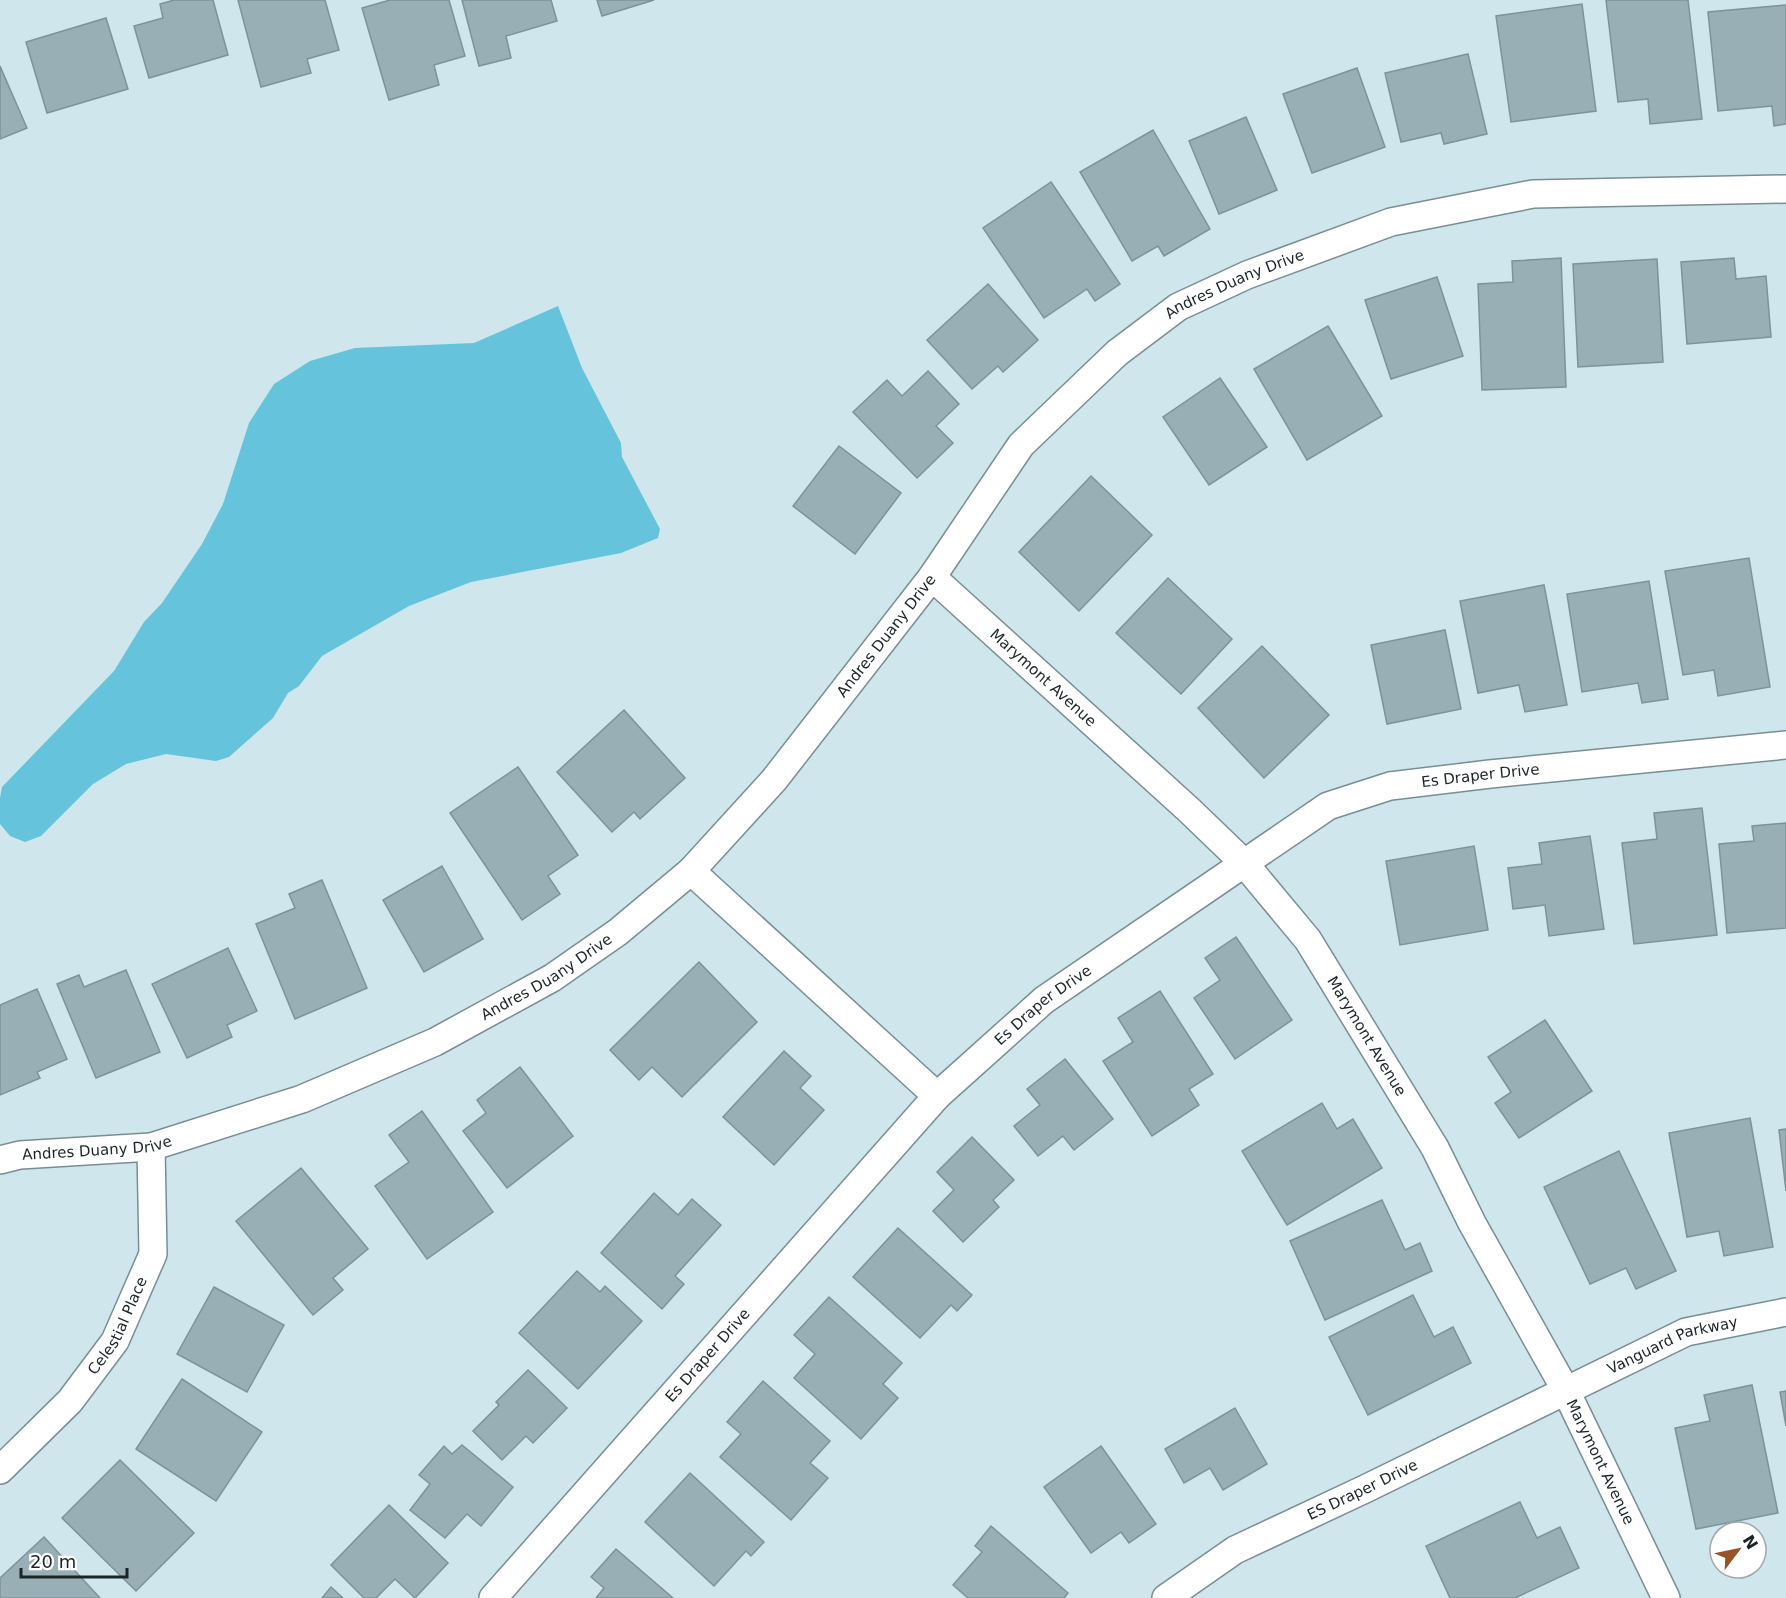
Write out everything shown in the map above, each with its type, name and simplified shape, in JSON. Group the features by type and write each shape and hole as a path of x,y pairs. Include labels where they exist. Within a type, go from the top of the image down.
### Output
{"street":[{"name":"Andres Duany Drive","path":"0,1160 20,1155 151,1147 302,1099 435,1042 552,978 618,933 691,871 774,780 932,577 1021,445 1117,353 1178,307 1247,275 1391,222 1533,194 1786,189"},
{"name":"Marymont Avenue","path":"932,577 1189,810 1244,863 1308,940 1435,1148 1472,1223 1565,1389 1666,1598"},
{"name":"Es Draper Drive","path":"493,1598 937,1096 1044,1000 1328,806 1390,786 1786,745"},
{"path":"691,871 937,1096"},
{"name":"Celestial Place","path":"0,1470 70,1401 115,1341 153,1254 151,1147"},
{"name":"Vanguard Parkway","path":"1565,1389 1686,1332 1786,1312"},
{"name":"ES Draper Drive","path":"1166,1598 1235,1550 1365,1489 1565,1389"}],"water":[{"path":"558,306 582,368 621,443 622,457 660,529 658,538 621,553 471,582 409,606 322,656 299,686 288,693 273,718 229,757 216,761 166,754 126,764 93,784 41,836 25,842 10,836 0,824 2,787 114,671 144,622 162,603 202,544 223,504 249,423 274,384 310,361 355,348 474,343"}],"building":[{"path":"174,0 213,0 228,55 149,78 134,26 163,18 160,4"},
{"path":"238,0 325,0 339,50 307,59 311,73 261,87"},
{"path":"390,0 449,0 465,56 434,65 439,85 389,100 362,8"},
{"path":"462,0 551,0 557,21 506,36 511,58 479,66"},
{"path":"597,0 654,0 602,16"},
{"path":"1606,0 1688,0 1702,119 1650,124 1648,99 1618,102"},
{"path":"1582,4 1596,111 1511,122 1496,16"},
{"path":"1786,5 1786,124 1774,126 1772,106 1718,111 1708,12"},
{"path":"106,18 128,89 47,113 26,42"},
{"path":"1468,54 1487,134 1444,144 1441,133 1401,142 1385,73"},
{"path":"0,66 27,128 0,139"},
{"path":"1357,68 1385,147 1312,173 1283,94"},
{"path":"1246,117 1277,190 1219,214 1189,141"},
{"path":"1153,130 1210,229 1164,256 1158,246 1132,261 1080,172"},
{"path":"1051,182 1120,284 1095,301 1087,289 1044,318 983,228"},
{"path":"1561,258 1566,387 1482,390 1478,284 1513,282 1512,261"},
{"path":"1734,258 1736,279 1766,276 1771,337 1687,344 1681,262"},
{"path":"1657,259 1663,362 1578,367 1573,264"},
{"path":"1437,277 1463,356 1391,379 1365,300"},
{"path":"988,284 1038,340 1003,372 998,366 972,389 927,340"},
{"path":"1328,326 1382,416 1307,460 1254,369"},
{"path":"928,371 959,404 936,426 953,443 917,478 853,412 887,380 902,396"},
{"path":"1220,378 1267,447 1209,485 1163,417"},
{"path":"839,446 901,493 855,554 793,506"},
{"path":"1091,476 1152,535 1079,611 1019,552"},
{"path":"1749,558 1770,687 1718,696 1714,670 1683,675 1665,571"},
{"path":"1168,578 1232,639 1181,694 1116,633"},
{"path":"1649,581 1668,699 1642,703 1638,683 1582,692 1567,594"},
{"path":"1544,585 1567,705 1525,712 1519,685 1478,693 1460,601"},
{"path":"1445,630 1461,709 1387,724 1371,645"},
{"path":"1262,646 1329,715 1264,778 1198,708"},
{"path":"624,710 685,778 640,819 634,812 612,832 557,772"},
{"path":"518,767 578,855 548,876 560,894 522,920 450,813"},
{"path":"1702,808 1717,935 1634,944 1622,843 1657,839 1654,813"},
{"path":"1786,823 1786,928 1727,933 1719,844 1754,841 1752,826"},
{"path":"1590,836 1604,929 1549,936 1545,905 1513,909 1508,868 1542,864 1539,843"},
{"path":"1474,846 1488,930 1400,945 1386,861"},
{"path":"442,866 483,939 424,972 383,900"},
{"path":"322,880 367,988 295,1019 256,924 295,908 289,894"},
{"path":"1236,937 1292,1020 1235,1059 1194,998 1220,980 1205,958"},
{"path":"228,948 257,1011 227,1025 232,1037 187,1058 152,984"},
{"path":"699,962 757,1022 682,1097 652,1067 639,1080 610,1050"},
{"path":"126,970 160,1052 96,1078 57,984 79,975 84,987"},
{"path":"37,989 67,1059 37,1072 40,1078 0,1095 0,1005"},
{"path":"1160,991 1213,1074 1189,1089 1199,1105 1152,1136 1103,1061 1133,1042 1118,1018"},
{"path":"1545,1020 1592,1091 1519,1138 1495,1103 1511,1092 1488,1057"},
{"path":"784,1051 811,1076 800,1088 824,1110 774,1165 723,1117"},
{"path":"1065,1059 1113,1119 1074,1150 1063,1136 1038,1156 1014,1126 1040,1105 1027,1089"},
{"path":"520,1067 573,1136 507,1188 463,1131 486,1113 477,1100"},
{"path":"1322,1103 1337,1129 1353,1119 1382,1168 1287,1225 1242,1151"},
{"path":"422,1111 493,1212 427,1259 375,1186 409,1162 389,1135"},
{"path":"1750,1118 1773,1247 1724,1256 1719,1231 1687,1237 1669,1133"},
{"path":"1786,1129 1786,1191 1779,1130"},
{"path":"972,1137 1014,1180 993,1200 999,1207 963,1242 933,1211 954,1190 937,1172"},
{"path":"1619,1151 1676,1271 1636,1289 1626,1268 1590,1284 1544,1187"},
{"path":"301,1168 368,1249 333,1278 343,1290 313,1315 236,1221"},
{"path":"654,1193 678,1215 692,1199 721,1225 675,1276 684,1284 662,1309 601,1253"},
{"path":"1382,1200 1405,1250 1420,1243 1432,1271 1325,1320 1290,1241"},
{"path":"898,1228 972,1295 957,1311 951,1305 920,1338 853,1277"},
{"path":"577,1271 600,1292 605,1286 642,1321 578,1389 519,1333"},
{"path":"214,1287 284,1325 247,1392 177,1354"},
{"path":"1413,1295 1434,1337 1453,1327 1471,1363 1368,1415 1329,1337"},
{"path":"829,1297 902,1363 883,1384 898,1398 861,1439 794,1378 815,1354 794,1335"},
{"path":"528,1370 567,1408 533,1443 526,1436 502,1460 473,1431 499,1405 496,1402"},
{"path":"182,1379 262,1432 216,1501 136,1449"},
{"path":"763,1381 830,1441 810,1463 828,1478 791,1520 720,1457 741,1434 727,1422"},
{"path":"1752,1385 1778,1513 1742,1520 1708,1520 1708,1527 1696,1529 1675,1428 1710,1421 1704,1395"},
{"path":"1786,1391 1786,1426 1780,1392"},
{"path":"1235,1408 1267,1464 1223,1490 1210,1468 1184,1483 1165,1449"},
{"path":"462,1445 513,1487 481,1526 467,1514 445,1538 410,1510 430,1484 419,1475 444,1446 452,1454"},
{"path":"1101,1446 1156,1524 1129,1543 1121,1532 1091,1553 1044,1487"},
{"path":"120,1460 194,1533 136,1591 62,1518"},
{"path":"690,1473 764,1542 751,1556 746,1551 714,1586 645,1522"},
{"path":"1520,1502 1537,1538 1560,1527 1579,1568 1515,1598 1450,1598 1426,1546"},
{"path":"389,1505 448,1563 415,1598 395,1579 376,1598 364,1598 331,1565"},
{"path":"991,1526 1068,1593 1064,1598 968,1598 953,1585 982,1552 975,1546"},
{"path":"44,1537 100,1598 0,1598 0,1578"},
{"path":"616,1549 673,1598 596,1598 604,1588 591,1577"},
{"path":"331,1587 343,1598 322,1598"}]}
